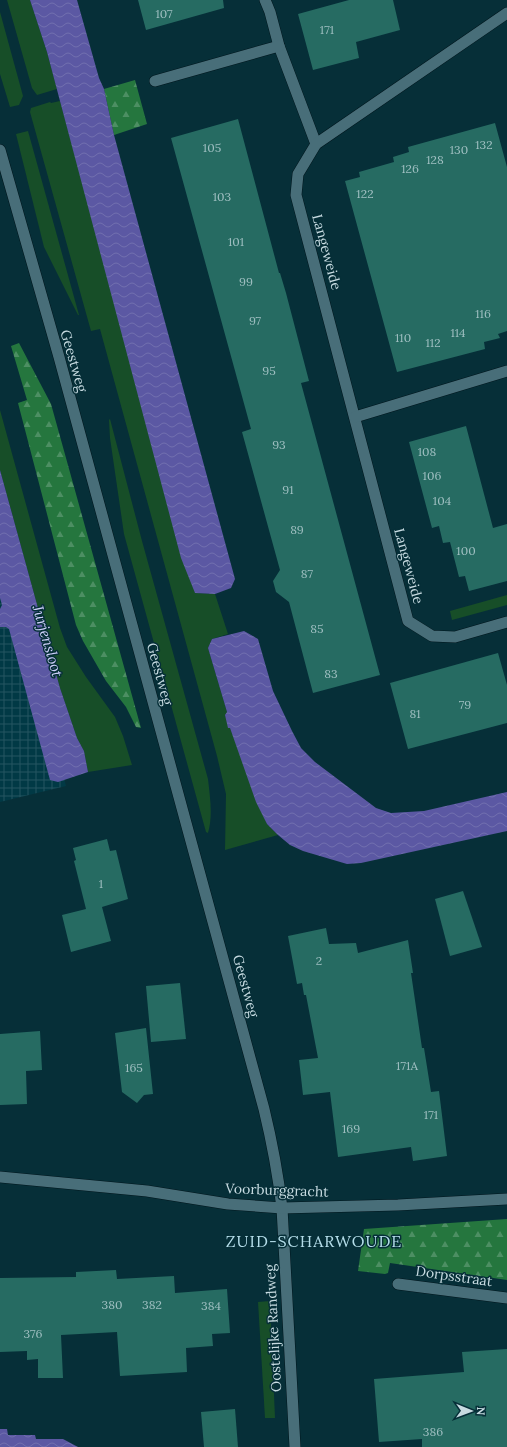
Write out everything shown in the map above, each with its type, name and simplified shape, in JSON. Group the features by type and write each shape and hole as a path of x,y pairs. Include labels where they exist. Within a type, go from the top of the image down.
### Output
{"street":[{"path":"265,0 270,12 279,46 316,144"},
{"name":"Langeweide","path":"507,13 316,144 298,174 296,195 408,621 432,636 448,637 455,637 507,622"},
{"path":"155,81 279,46"},
{"name":"Geestweg","path":"0,150 59,358 264,1109 278,1173 282,1208"},
{"path":"354,417 507,371"},
{"name":"Voorburggracht","path":"0,1177 147,1191 228,1204 282,1208 507,1200"},
{"name":"Oostelijke Randweg","path":"282,1208 294,1447"},
{"name":"Dorpsstraat","path":"398,1284 507,1298"}],"shaded area":[{"path":"0,545 66,786 0,802"}],"green space":[{"path":"7,0 30,0 57,89 37,95 32,88"},
{"path":"0,12 23,96 19,105 10,107 0,74"},
{"path":"135,80 147,124 114,135 104,89"},
{"path":"60,101 195,593 215,594 228,634 212,639 208,648 227,712 225,715 267,824 278,835 225,850 226,794 217,756 100,329 91,331 30,112 31,108 50,102"},
{"path":"28,131 79,315 44,247 16,134"},
{"path":"19,343 51,404 141,728 136,727 126,707 106,681 83,641 76,625 18,403 27,400 11,346"},
{"path":"0,410 60,628 67,647 86,677 115,717 132,765 88,772 84,751 77,738 60,688 0,470"},
{"path":"110,419 208,779 211,813 208,833 206,832 124,534 110,438"},
{"path":"507,595 507,605 452,620 450,611"},
{"path":"507,1219 507,1280 390,1263 388,1273 385,1274 358,1271 364,1229"},
{"path":"270,1301 275,1418 265,1418 258,1302"}],"water":[{"path":"30,0 77,0 99,78 104,89 114,135 235,579 231,588 215,594 195,593 181,558 47,52"},
{"path":"0,470 60,688 77,738 84,751 88,772 58,782 50,780 9,629 6,627 0,627 0,609 2,605 0,598"},
{"path":"244,631 258,639 273,691 301,748 315,762 376,808 391,813 424,811 507,792 507,831 361,863 347,864 303,851 290,845 267,824 256,802 230,728 228,728 225,715 227,712 208,648 212,639"},
{"path":"0,1429 7,1429 8,1435 35,1435 36,1439 63,1439 78,1447 0,1447"}],"building":[{"path":"138,0 223,0 224,8 146,30"},
{"path":"349,0 393,0 400,30 356,42 359,58 313,70 298,14"},
{"path":"238,119 309,381 301,383 380,675 313,693 289,602 276,592 273,581 280,570 242,432 251,429 171,138"},
{"path":"495,123 507,167 507,331 498,334 500,338 484,342 485,349 397,372 345,181 360,177 359,172 394,162 393,157 409,152 408,147"},
{"path":"466,426 493,528 507,524 507,581 469,591 465,576 459,577 450,542 443,543 439,526 432,528 409,442"},
{"path":"498,653 507,685 507,723 408,749 390,683"},
{"path":"107,839 110,851 116,850 128,899 102,907 111,941 71,952 62,915 86,909 74,861 76,860 73,848"},
{"path":"463,891 482,947 450,956 435,899"},
{"path":"326,928 329,944 356,943 358,953 408,940 413,973 411,973 422,1048 424,1048 431,1092 439,1091 447,1156 413,1161 411,1147 338,1157 330,1092 303,1095 299,1060 318,1058 306,995 304,995 302,983 297,984 288,936"},
{"path":"180,983 186,1039 151,1042 146,986"},
{"path":"146,1028 153,1094 144,1095 137,1103 122,1092 115,1033"},
{"path":"40,1031 42,1070 26,1071 27,1104 0,1105 0,1034"},
{"path":"116,1270 117,1279 174,1276 175,1293 227,1289 230,1333 212,1334 213,1346 186,1348 187,1372 120,1376 117,1332 61,1335 63,1378 38,1378 38,1359 27,1360 27,1351 0,1352 0,1278 76,1277 76,1272"},
{"path":"507,1349 507,1447 422,1447 422,1439 379,1442 374,1379 464,1372 462,1352"},
{"path":"235,1409 238,1447 204,1447 201,1412"}],"district":[{"name":"ZUID-SCHARWOUDE","path":"314,1241"}],"water label":[{"name":"Jurjensloot","path":"48,641"}]}
